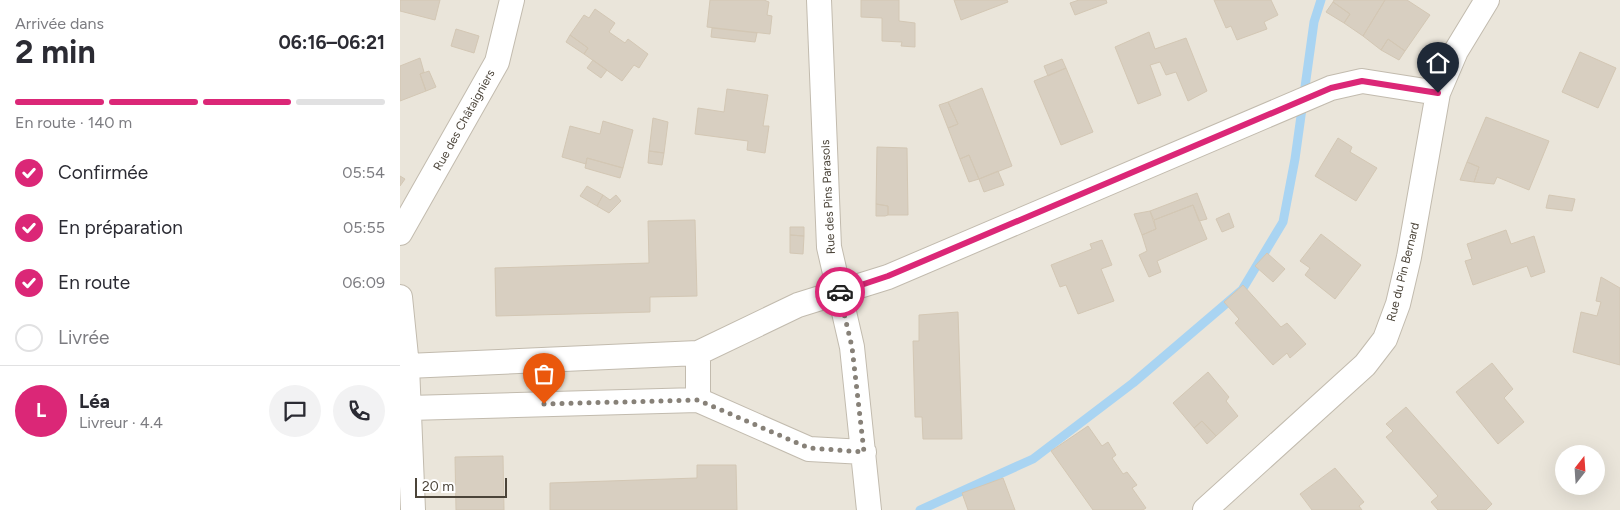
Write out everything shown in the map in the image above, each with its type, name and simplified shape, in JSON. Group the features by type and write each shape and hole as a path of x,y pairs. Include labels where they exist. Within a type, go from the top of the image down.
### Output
{"street":[{"name":"Rue des Châtaigniers","path":"400,233 497,62 512,0"},
{"name":"Rue des Pins Parasols","path":"819,0 829,247 852,347 869,502"},
{"name":"Rue du Pin Bernard","path":"1205,510 1365,365 1385,339 1398,304 1409,257 1438,93 1456,51 1487,0"},
{"path":"405,377 698,353 798,305 888,276 1331,88 1362,81 1438,93"},
{"path":"400,297 409,408 413,510"},
{"path":"698,353 698,400"},
{"path":"409,408 698,400 809,448 864,452"}],"shaded area":[{"path":"400,0 1620,0 1620,510 400,510"}],"building":[{"path":"400,0 440,0 435,20 400,11"},
{"path":"710,0 764,0 769,2 767,15 772,16 770,34 707,27"},
{"path":"861,0 899,0 899,21 915,23 915,47 901,46 902,42 882,41 882,18 861,17"},
{"path":"954,0 1007,0 1008,2 961,20"},
{"path":"1079,0 1106,0 1107,3 1075,15 1070,3"},
{"path":"1214,0 1271,0 1278,15 1264,22 1267,29 1237,40 1231,26 1226,28"},
{"path":"1334,0 1385,0 1363,36 1344,23 1350,14 1333,2"},
{"path":"1385,0 1407,0 1430,15 1405,51 1388,39 1381,50 1363,36"},
{"path":"1333,2 1350,14 1344,23 1326,12"},
{"path":"595,9 615,23 609,32 625,43 628,39 648,54 639,68 634,65 622,81 584,54 588,48 570,35 584,15 589,18"},
{"path":"712,28 757,33 755,42 711,37"},
{"path":"456,29 479,36 474,53 451,46"},
{"path":"1149,32 1155,49 1186,38 1207,91 1188,101 1176,72 1166,75 1160,62 1150,65 1161,95 1138,104 1115,47"},
{"path":"570,35 588,48 584,54 566,42"},
{"path":"1388,39 1405,51 1399,60 1381,50"},
{"path":"1580,52 1616,68 1598,108 1562,92"},
{"path":"420,58 424,72 420,74 426,91 400,101 400,66"},
{"path":"1062,59 1066,68 1048,76 1044,66"},
{"path":"593,60 607,70 601,78 587,68"},
{"path":"1066,68 1093,132 1061,145 1034,81"},
{"path":"429,71 436,87 426,91 420,74"},
{"path":"982,88 1012,166 979,179 969,155 960,159 948,128 958,124 948,102"},
{"path":"727,89 768,95 763,126 769,126 765,153 747,150 748,141 695,134 698,108 724,112"},
{"path":"948,102 958,124 948,128 939,105"},
{"path":"1486,117 1549,141 1529,190 1497,177 1494,184 1474,182 1479,167 1467,162"},
{"path":"653,118 668,122 664,153 649,151"},
{"path":"603,121 633,130 623,168 587,158 586,164 562,157 570,126 600,134"},
{"path":"1338,138 1352,147 1350,152 1377,168 1356,201 1315,176"},
{"path":"877,147 907,148 908,215 888,215 888,206 876,204"},
{"path":"649,151 664,153 662,165 648,163"},
{"path":"969,155 979,179 969,182 960,159"},
{"path":"587,158 623,168 620,178 585,168"},
{"path":"1467,162 1479,167 1474,182 1460,180"},
{"path":"998,171 1004,185 984,192 979,179"},
{"path":"400,176 405,179 400,186"},
{"path":"587,186 603,195 597,206 580,196"},
{"path":"1197,193 1207,219 1199,221 1193,205 1154,220 1150,211"},
{"path":"603,195 610,200 616,195 621,201 609,213 597,206"},
{"path":"1549,195 1575,199 1572,211 1546,208"},
{"path":"876,204 888,206 888,215 876,216"},
{"path":"1193,205 1207,239 1157,261 1161,272 1149,277 1139,255 1147,251 1142,235 1156,229 1154,220"},
{"path":"1150,211 1156,229 1142,235 1134,214"},
{"path":"1229,213 1234,227 1222,232 1216,219"},
{"path":"695,220 697,296 650,297 650,312 496,316 495,268 649,263 648,221"},
{"path":"790,227 804,227 804,236 790,235"},
{"path":"1506,230 1511,244 1534,236 1545,272 1531,277 1527,266 1473,285 1465,261 1472,259 1467,244"},
{"path":"1321,234 1361,265 1335,299 1305,275 1310,268 1300,261"},
{"path":"790,235 804,236 803,254 790,253"},
{"path":"1102,240 1112,265 1101,269 1114,301 1078,314 1066,285 1060,287 1051,265 1092,249 1090,244"},
{"path":"1267,253 1285,269 1273,282 1255,266"},
{"path":"1601,277 1620,288 1620,365 1573,352 1581,312 1597,316 1601,302 1596,301"},
{"path":"1243,285 1281,327 1287,323 1306,344 1290,358 1287,353 1273,365 1235,323 1239,319 1224,302"},
{"path":"958,312 962,439 923,439 922,417 915,417 913,341 919,341 919,315"},
{"path":"1492,363 1513,389 1504,398 1524,422 1498,444 1456,392"},
{"path":"1208,372 1229,397 1226,401 1238,416 1216,436 1202,421 1194,428 1173,403"},
{"path":"1406,407 1492,504 1486,510 1438,510 1431,502 1438,496 1386,437 1393,431 1386,424"},
{"path":"1202,421 1216,436 1207,444 1194,428"},
{"path":"1088,426 1102,446 1108,442 1116,455 1112,458 1123,474 1127,472 1137,485 1132,488 1146,508 1143,510 1093,510 1051,451"},
{"path":"503,456 504,510 456,510 455,457"},
{"path":"697,465 736,465 737,510 550,510 550,483 697,478"},
{"path":"1335,468 1364,502 1359,506 1362,510 1312,510 1300,494"},
{"path":"1003,478 1015,510 968,510 962,493"}],"waterway":[{"path":"920,510 1033,459 1133,383 1242,290 1283,222 1295,159 1314,22 1321,0"}],"way so far":[{"path":"544,404 698,400 809,448 864,452 852,347 840,292"}],"route":[{"path":"840,292 888,276 1331,88 1362,81 1438,93"}]}
